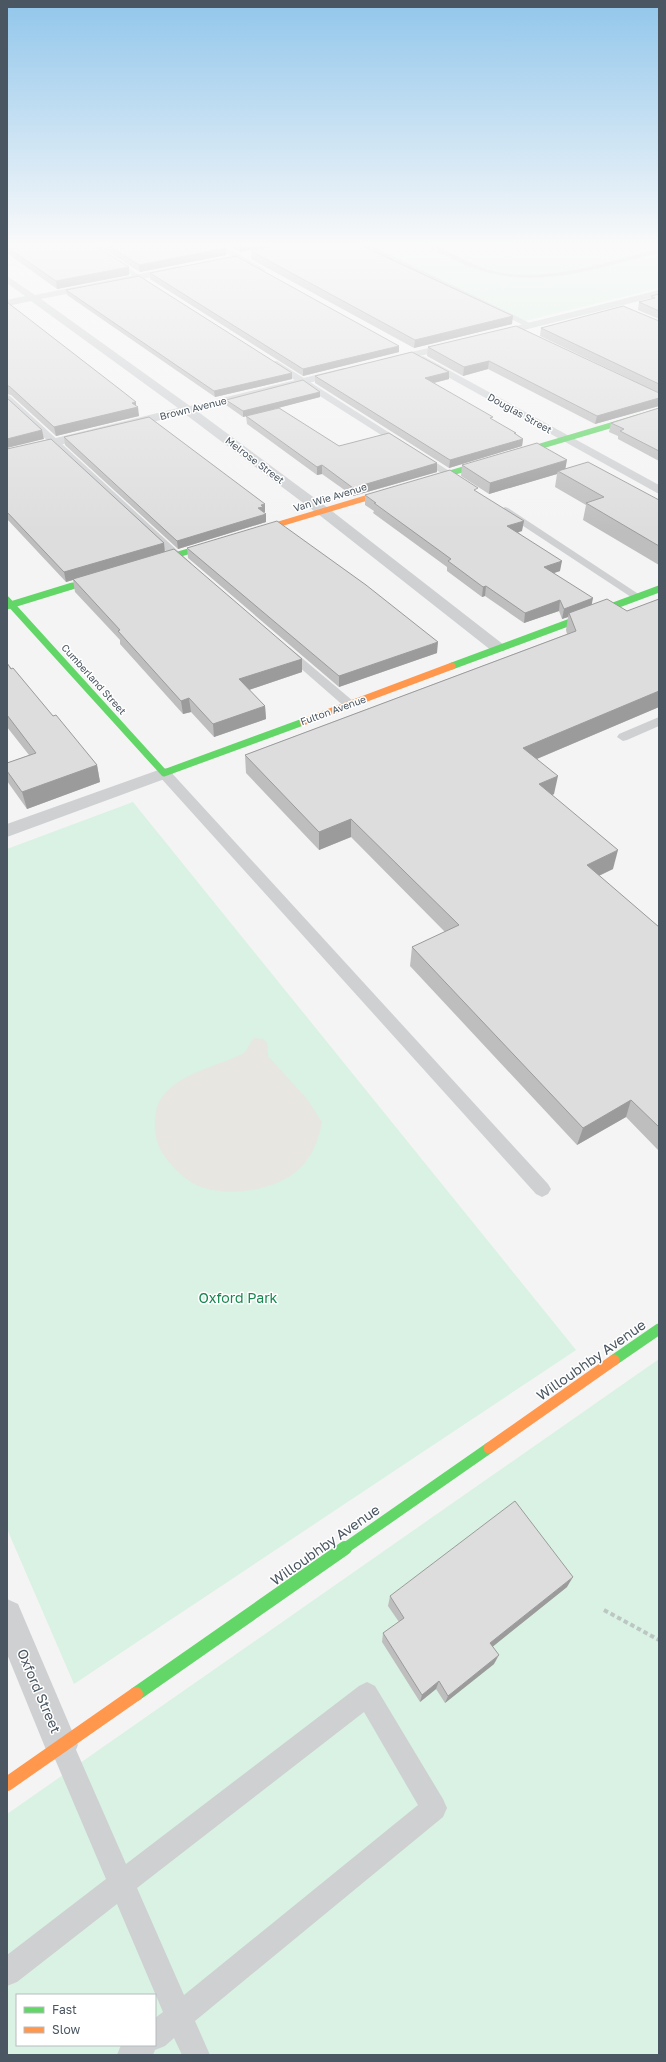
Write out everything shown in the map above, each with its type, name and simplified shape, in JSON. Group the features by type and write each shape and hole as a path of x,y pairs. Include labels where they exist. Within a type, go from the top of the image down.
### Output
{"street":[{"name":"Melrose Street","path":"89,339 323,511 498,648"},
{"path":"377,364 465,342"},
{"name":"Douglas Street","path":"401,347 659,490"},
{"name":"Brown Avenue","path":"7,454 186,409 355,369"},
{"name":"Van Wie Avenue","path":"242,535 659,411"},
{"path":"146,564 227,540"},
{"path":"8,604 108,575"},
{"name":"Fulton Avenue","path":"7,831 659,589"},
{"name":"Cumberland Street","path":"8,604 164,773"},
{"name":"Willoubhby Avenue","path":"7,1784 659,1330"},
{"name":"Oxford Street","path":"7,1615 61,1745"}],"lane":[{"path":"263,356 468,486"},
{"path":"7,398 56,441 176,555 194,570"},
{"path":"494,503 638,597"},
{"path":"277,642 349,704"},
{"path":"623,737 659,721"},
{"path":"164,773 542,1189"},
{"path":"7,1972 120,1883 367,1694 434,1808 156,2035"},
{"path":"61,1745 178,2017 196,2055"},
{"path":"131,2055 143,2046"}],"path":[{"path":"604,1610 659,1640"}],"green space":[{"name":"Oxford Park","path":"133,802 576,1350 74,1684 7,1529 7,849"},
{"path":"659,1359 659,2055 7,2055 7,1814"}],"sand":[{"path":"254,1038 263,1039 267,1043 268,1056 307,1099 322,1122 316,1143 305,1163 284,1180 271,1185 256,1189 227,1192 201,1187 179,1173 162,1152 156,1138 156,1109 166,1092 175,1084 196,1072 242,1054 246,1051"}],"building":[{"path":"7,339 55,339 136,402 132,403 138,407 54,427 9,386 7,386"},
{"path":"138,339 239,339 292,373 214,391"},
{"path":"256,339 387,339 399,346 303,369"},
{"path":"461,339 544,339 659,393 659,398 597,416 489,361 464,367 428,347"},
{"path":"565,339 659,339 659,384"},
{"path":"412,352 449,372 425,378 493,417 490,418 516,433 514,433 523,439 450,460 315,376"},
{"path":"303,380 320,392 243,411 226,400"},
{"path":"7,398 42,430 7,439"},
{"path":"279,408 339,446 389,433 437,463 353,488 322,465 317,467 246,416"},
{"path":"659,408 659,451 620,431 624,429 611,423"},
{"path":"149,417 265,504 261,505 263,507 258,508 266,514 177,541 64,437"},
{"path":"51,439 164,543 64,572 7,512 7,449"},
{"path":"537,443 567,460 490,483 462,465"},
{"path":"588,462 659,500 659,546 586,503 604,497 558,471"},
{"path":"450,470 478,488 474,490 524,521 507,526 562,561 544,567 593,598 564,609 560,600 525,613 486,586 483,587 448,561 451,559 365,495"},
{"path":"277,521 366,585 438,642 339,676 187,548"},
{"path":"174,549 302,659 239,679 265,706 213,724 189,698 181,701 118,631 120,630 73,579"},
{"path":"607,599 627,611 659,599 659,691 523,748 558,776 539,784 618,850 587,865 659,927 659,1127 631,1100 583,1128 412,947 459,925 351,819 319,832 245,755 576,631 569,613"},
{"path":"7,663 11,669 13,668 53,716 56,715 97,765 22,792 7,771 7,763 36,753 7,715"},
{"path":"515,1501 573,1577 490,1643 499,1655 448,1696 439,1681 422,1695 383,1633 404,1618 390,1596"}],"traffic: fast":[{"path":"424,481 659,411"},
{"path":"152,562 217,543"},
{"path":"7,606 102,577"},
{"path":"452,666 659,589"},
{"path":"7,600 164,773 303,722"},
{"path":"614,1360 659,1329"},
{"path":"136,1694 489,1448"}],"traffic: slow":[{"path":"253,532 393,490"},
{"path":"303,722 452,666"},
{"path":"489,1448 614,1360"},
{"path":"7,1784 136,1694"}]}
